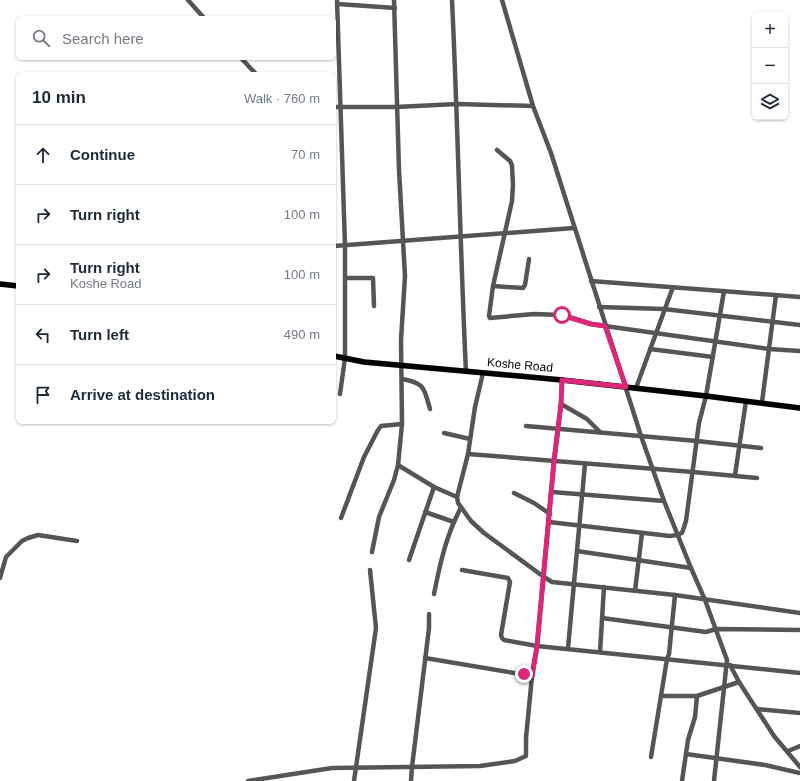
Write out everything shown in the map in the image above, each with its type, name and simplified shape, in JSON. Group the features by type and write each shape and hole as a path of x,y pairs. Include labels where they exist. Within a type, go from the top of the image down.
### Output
{"main road":[{"path":"0,284 16,286"},
{"name":"Koshe Road","path":"336,356 364,362 562,380 762,402 800,408"}],"street":[{"path":"188,0 202,16"},
{"path":"372,552 379,517 394,480 398,465 402,424 401,340 405,276 396,107 394,0"},
{"path":"452,0 466,372"},
{"path":"502,0 533,106 551,154 605,326 664,501 705,600 728,665 774,736 800,767"},
{"path":"340,394 345,358 345,246 337,2 395,8"},
{"path":"243,60 254,72"},
{"path":"336,107 396,107 457,104 533,106"},
{"path":"497,150 510,161 512,165 513,185 512,201 492,286 490,318 534,314 562,315 591,324 800,352"},
{"path":"336,246 574,228"},
{"path":"492,286 524,288 529,259"},
{"path":"345,278 373,278 374,306"},
{"path":"591,281 800,297"},
{"path":"636,388 673,287"},
{"path":"548,522 670,536 682,533 686,521 694,472 699,422 706,396 721,317 724,291"},
{"path":"762,402 776,295"},
{"path":"599,307 664,309 800,326"},
{"path":"650,349 713,356"},
{"path":"483,373 475,407 468,454 456,497 460,507 484,533 552,582 675,595 800,613"},
{"path":"402,379 415,381 419,384 426,394 430,409"},
{"path":"248,781 332,768 480,766 515,761 526,756 526,738 544,577 562,380"},
{"path":"735,476 746,401"},
{"path":"561,404 586,419 600,432"},
{"path":"340,518 364,457 378,430 381,426 402,424"},
{"path":"526,426 697,440 761,448"},
{"path":"444,433 470,439"},
{"path":"468,454 757,478"},
{"path":"568,648 585,464"},
{"path":"398,465 456,497"},
{"path":"409,560 434,486"},
{"path":"552,492 664,501"},
{"path":"514,493 534,503 550,514"},
{"path":"434,594 447,539 460,507"},
{"path":"425,512 454,522"},
{"path":"635,591 642,533"},
{"path":"0,578 6,557 22,541 28,538 38,535 77,541"},
{"path":"577,551 691,568"},
{"path":"354,781 375,633 375,611 370,570"},
{"path":"462,570 508,578 510,582 501,634 504,640 537,646 667,658 800,673"},
{"path":"600,652 604,587"},
{"path":"651,757 667,658 669,654 675,595"},
{"path":"412,781 412,767 430,614"},
{"path":"602,618 706,632 716,629 800,630"},
{"path":"426,658 532,676"},
{"path":"714,781 728,665"},
{"path":"661,696 697,696 739,682"},
{"path":"682,781 689,736 695,717 697,696"},
{"path":"757,709 800,713"},
{"path":"788,751 800,746"},
{"path":"686,754 765,765 800,773"}],"route":[{"path":"524,674 532,676 537,646 554,461 561,404 562,380 626,387 605,326 591,324 562,315"}]}
